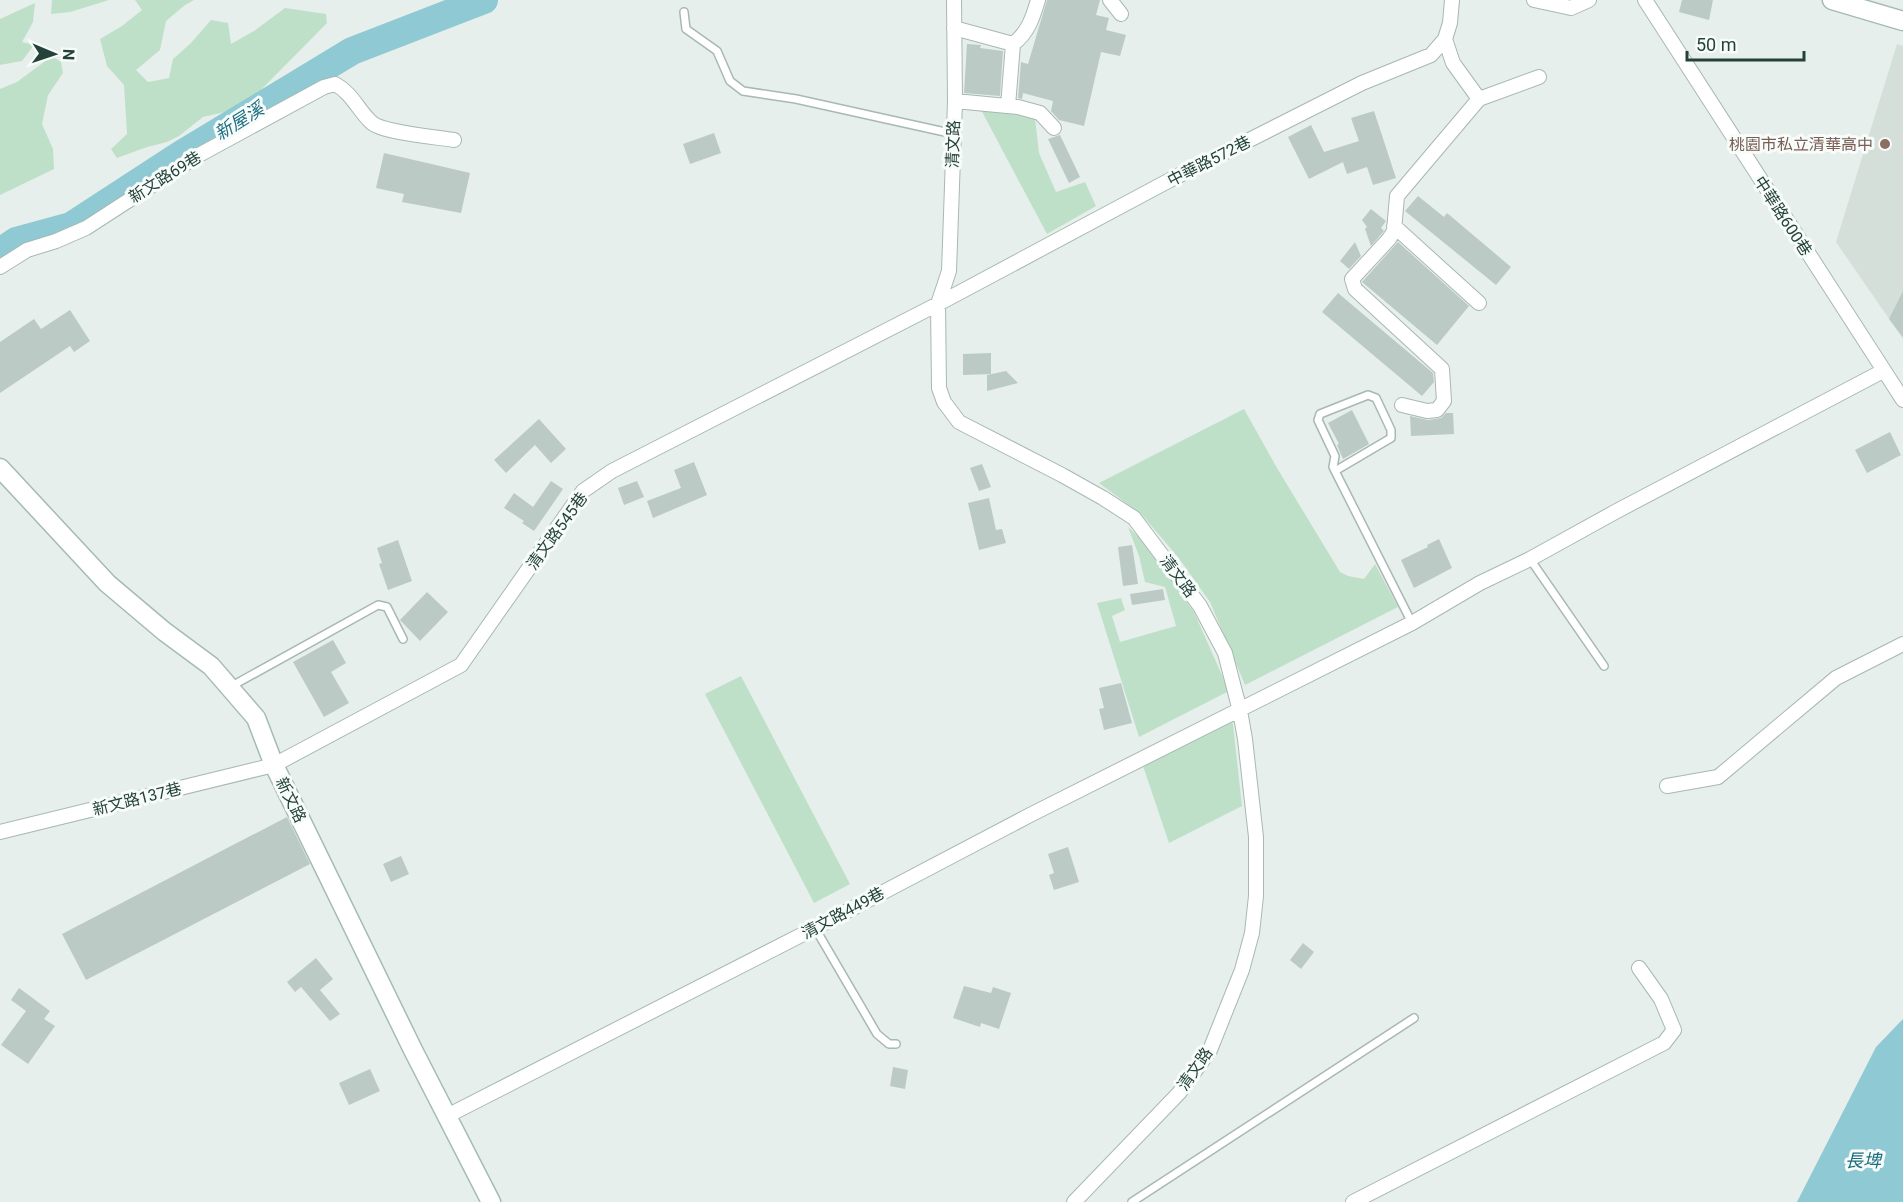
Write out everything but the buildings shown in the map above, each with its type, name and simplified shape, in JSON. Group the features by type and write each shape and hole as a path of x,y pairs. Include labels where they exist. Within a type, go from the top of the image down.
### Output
{"street":[{"name":"清文路","path":"954,0 955,101 949,271 938,304 939,388 944,402 959,422 1062,475 1134,519 1200,606 1225,653 1240,711 1256,837 1256,896 1252,933 1242,970 1210,1050 1179,1093 1074,1202"},
{"path":"1013,44 1023,37 1038,0"},
{"path":"1110,0 1121,14"},
{"path":"1452,0 1450,23 1444,39 1453,63 1479,99"},
{"path":"1534,0 1571,8 1589,0"},
{"name":"中華路600巷","path":"1645,0 1903,400"},
{"path":"1832,0 1903,21"},
{"path":"954,28 1013,44"},
{"name":"中華路572巷","path":"938,304 1362,83 1431,55 1444,39"},
{"path":"1008,106 1013,44"},
{"path":"1402,405 1427,411 1437,410 1444,401 1442,369 1354,289 1352,279 1394,231 1398,196 1479,99 1539,77"},
{"name":"新文路69巷","path":"0,267 27,250 86,228 197,156 324,87 335,84 344,89 372,124 384,129 454,140"},
{"path":"955,101 1008,106 1040,113 1054,128"},
{"path":"1394,226 1479,303"},
{"name":"清文路545巷","path":"274,765 461,665 583,491 612,471 938,304"},
{"name":"清文路449巷","path":"447,1116 1030,815 1412,623 1480,583 1530,559 1883,371"},
{"name":"新文路","path":"0,468 107,583 165,632 211,666 256,718 274,765 412,1050 491,1202"},
{"path":"1667,786 1718,777 1836,678 1903,644"},
{"name":"新文路137巷","path":"0,832 274,765"},
{"path":"1353,1202 1664,1043 1674,1030 1661,999 1639,968"}],"lane":[{"path":"684,12 686,29 717,51 730,81 743,91 796,99 954,134"},
{"path":"1335,471 1391,438 1391,430 1376,398 1368,395 1320,414 1318,420 1335,456 1335,471 1412,623"},
{"path":"1530,559 1604,666"},
{"path":"230,687 378,605 387,607 404,639"},
{"path":"815,928 877,1034 889,1044 896,1044"},
{"path":"1132,1202 1414,1018"}],"shaded area":[{"name":"桃園市私立清華高中","path":"1897,44 1903,46 1903,339 1836,242"}],"green space":[{"path":"52,0 109,0 70,12 51,14"},
{"path":"135,0 194,0 166,21 160,50 136,70 148,82 169,78 173,59 211,20 228,23 231,44 254,31 285,8 326,14 327,23 251,100 225,112 203,117 179,136 167,142 117,158 111,149 127,134 124,85 107,66 100,39 122,26 142,10"},
{"path":"35,3 33,22 22,42 34,45 22,61 0,65 0,19"},
{"path":"52,56 61,62 63,73 48,95 42,124 53,149 54,169 0,195 0,89 17,82"},
{"path":"980,108 1035,118 1039,153 1056,192 1085,182 1096,206 1047,234"},
{"path":"1244,409 1340,572 1364,579 1375,564 1398,607 1245,685 1210,602 1178,557 1142,515 1099,483"},
{"path":"1128,527 1139,537 1194,612 1229,691 1139,737 1097,603 1121,598 1125,610 1112,616 1120,642 1176,626 1165,587 1145,582 1139,556"},
{"path":"741,676 850,884 814,903 705,694"},
{"path":"1231,707 1242,806 1169,843 1139,754"}],"water":[{"name":"長埤","path":"1903,1019 1903,1202 1797,1202 1876,1047"}],"waterway":[{"name":"新屋溪","path":"0,252 16,241 71,226 180,155 352,51 484,0"}],"place":[{"name":"桃園市私立清華高中","path":"1885,144"}]}
